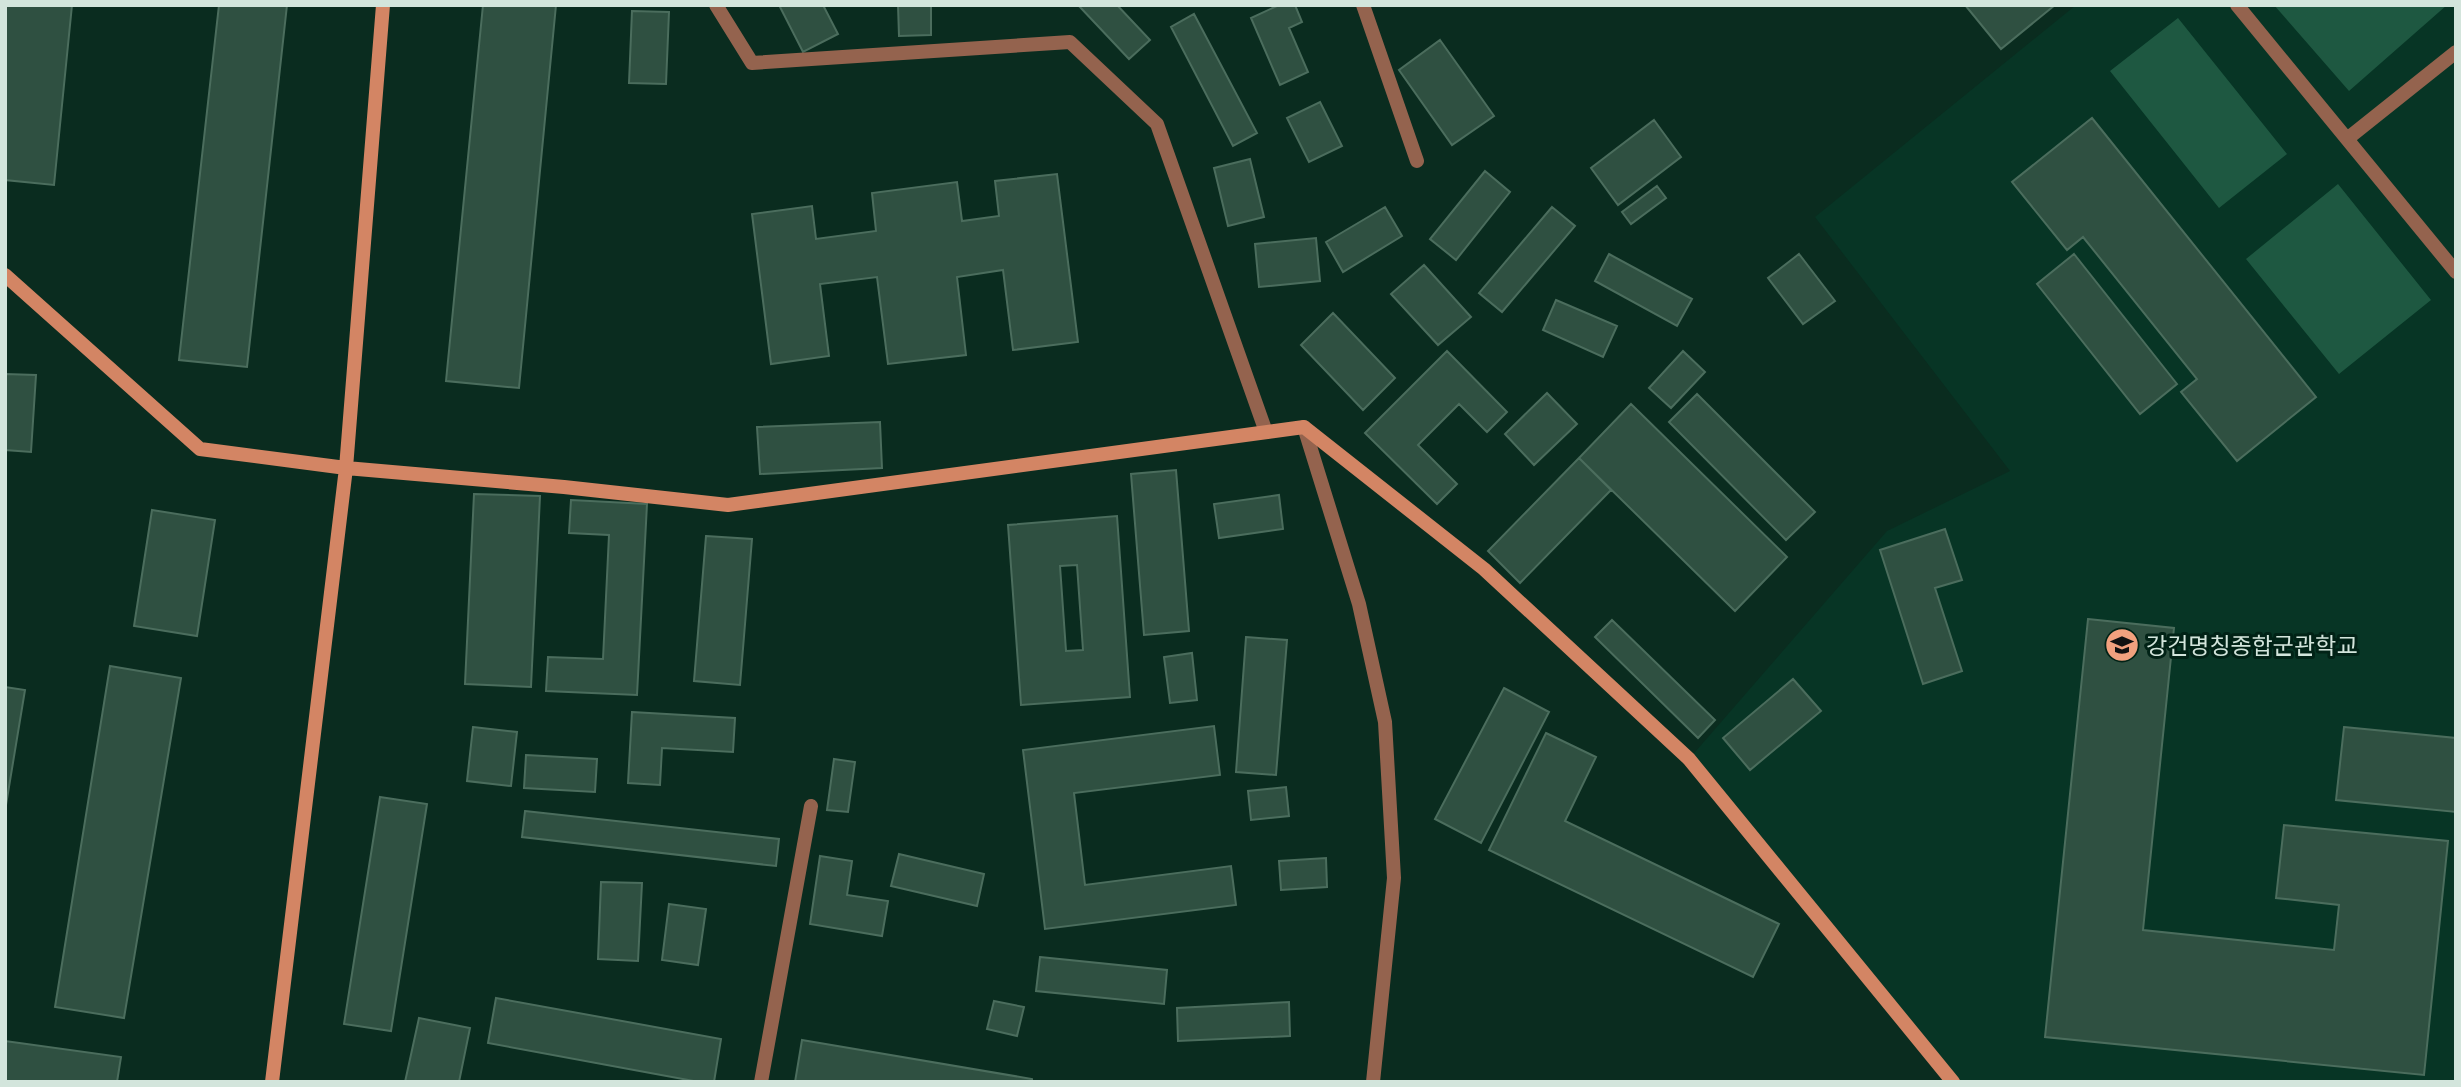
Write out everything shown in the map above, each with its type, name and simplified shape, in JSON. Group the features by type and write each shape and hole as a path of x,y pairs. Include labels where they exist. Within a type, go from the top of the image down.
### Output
{"street":[{"path":"272,1082 346,468 383,5"},
{"path":"716,5 752,63 1070,42 1157,124 1266,432"},
{"path":"1363,5 1417,161"},
{"path":"2237,5 2456,272"},
{"path":"2347,139 2456,51"},
{"path":"5,275 200,450 346,468 564,487 728,505 1304,427 1484,569 1689,760 1953,1082"},
{"path":"1304,427 1359,604 1385,722 1394,878 1373,1082"},
{"path":"761,1082 811,806"}],"shaded area":[{"name":"강건명칭종합군관학교","path":"2076,5 2456,5 2456,1082 1953,1082 1689,759 1887,531 2010,471 1815,217"},
{"path":"2274,5 2447,5 2349,91"},
{"path":"2178,18 2287,154 2219,208 2110,71"},
{"path":"2338,184 2431,300 2339,374 2246,259"}],"building":[{"path":"5,5 72,5 54,185 5,180"},
{"path":"219,5 287,5 247,367 179,360"},
{"path":"483,5 556,5 519,388 446,381"},
{"path":"779,5 823,5 838,34 803,52"},
{"path":"898,5 931,5 931,35 899,36"},
{"path":"1078,5 1117,5 1150,40 1129,59"},
{"path":"1279,5 1295,5 1302,22 1289,28 1308,72 1280,85 1251,18"},
{"path":"1965,5 2055,5 2001,49"},
{"path":"632,11 669,12 666,84 629,83"},
{"path":"1194,14 1257,133 1233,146 1171,27"},
{"path":"1440,40 1494,116 1452,145 1399,70"},
{"path":"1320,102 1342,146 1309,162 1287,118"},
{"path":"2092,118 2316,397 2237,461 2181,392 2197,379 2083,237 2067,250 2012,182"},
{"path":"1654,120 1681,157 1618,205 1591,168"},
{"path":"1250,159 1264,217 1228,226 1214,168"},
{"path":"1485,171 1510,192 1456,260 1430,239"},
{"path":"1057,174 1078,342 1013,350 1003,270 957,277 966,355 888,364 877,277 820,284 829,356 771,364 752,214 812,206 816,239 876,231 872,193 957,182 962,221 999,216 995,181"},
{"path":"1657,186 1666,198 1631,224 1622,212"},
{"path":"1385,207 1402,236 1343,272 1326,242"},
{"path":"1552,207 1575,226 1502,312 1479,293"},
{"path":"1316,238 1320,281 1259,287 1255,244"},
{"path":"1609,254 1692,299 1677,326 1595,281"},
{"path":"1799,254 1835,301 1803,324 1768,278"},
{"path":"2074,254 2177,384 2140,414 2037,284"},
{"path":"1424,265 1471,317 1438,345 1391,294"},
{"path":"1556,300 1617,326 1603,357 1543,330"},
{"path":"1333,313 1395,378 1363,410 1301,345"},
{"path":"1447,351 1507,412 1487,432 1459,404 1418,445 1457,484 1437,504 1365,433"},
{"path":"1683,351 1705,372 1671,408 1649,388"},
{"path":"5,374 36,375 31,452 5,450"},
{"path":"1547,393 1577,424 1534,465 1505,434"},
{"path":"1697,394 1815,512 1786,540 1669,422"},
{"path":"1631,404 1787,557 1735,611 1579,458"},
{"path":"880,422 882,468 760,474 757,427"},
{"path":"1579,458 1611,490 1520,583 1488,551"},
{"path":"1176,470 1189,631 1144,635 1131,474"},
{"path":"474,494 540,496 531,687 465,684"},
{"path":"1279,495 1283,529 1219,538 1214,504"},
{"path":"571,500 647,504 637,695 546,691 548,657 603,659 609,535 569,533"},
{"path":"152,510 215,520 197,636 134,626"},
{"path":"1117,516 1130,697 1021,705 1008,525","holes":["1077,565 1083,650 1066,651 1060,566"]},
{"path":"1945,529 1962,580 1935,588 1962,671 1923,684 1880,550"},
{"path":"706,536 752,539 740,685 694,681"},
{"path":"2088,619 2174,628 2143,930 2334,950 2339,905 2276,898 2284,825 2448,841 2424,1075 2045,1037"},
{"path":"1612,620 1715,720 1698,738 1595,637"},
{"path":"1246,637 1287,640 1276,775 1236,772"},
{"path":"1192,653 1197,700 1170,703 1164,657"},
{"path":"110,666 181,678 124,1018 55,1007"},
{"path":"1793,679 1821,711 1750,770 1723,738"},
{"path":"5,687 25,690 5,811"},
{"path":"1504,688 1549,712 1481,843 1435,819"},
{"path":"632,712 735,718 733,752 662,748 660,785 628,783"},
{"path":"1214,726 1220,775 1074,793 1085,885 1231,866 1236,905 1045,929 1023,750"},
{"path":"473,727 517,732 511,786 467,781"},
{"path":"2344,727 2456,738 2456,812 2336,800"},
{"path":"1546,733 1596,757 1565,821 1779,924 1753,977 1489,850"},
{"path":"526,755 597,759 595,792 524,788"},
{"path":"834,759 855,762 848,812 827,810"},
{"path":"1286,787 1289,816 1251,820 1248,791"},
{"path":"380,797 427,804 391,1031 344,1024"},
{"path":"525,811 779,839 776,866 522,837"},
{"path":"899,854 984,874 977,906 891,886"},
{"path":"820,856 852,861 847,895 888,901 882,936 810,924"},
{"path":"1326,858 1327,887 1281,890 1279,861"},
{"path":"601,882 642,883 638,961 598,959"},
{"path":"669,904 706,909 698,965 662,960"},
{"path":"1040,957 1167,970 1164,1004 1036,991"},
{"path":"496,998 721,1039 714,1082 699,1082 488,1043"},
{"path":"994,1001 1024,1007 1017,1036 987,1029"},
{"path":"1289,1002 1290,1036 1178,1041 1177,1008"},
{"path":"419,1018 470,1028 459,1082 405,1082"},
{"path":"802,1040 1032,1079 1032,1082 795,1082"},
{"path":"5,1041 121,1057 117,1082 5,1082"}],"place":[{"name":"강건명칭종합군관학교","path":"2122,645"}]}
